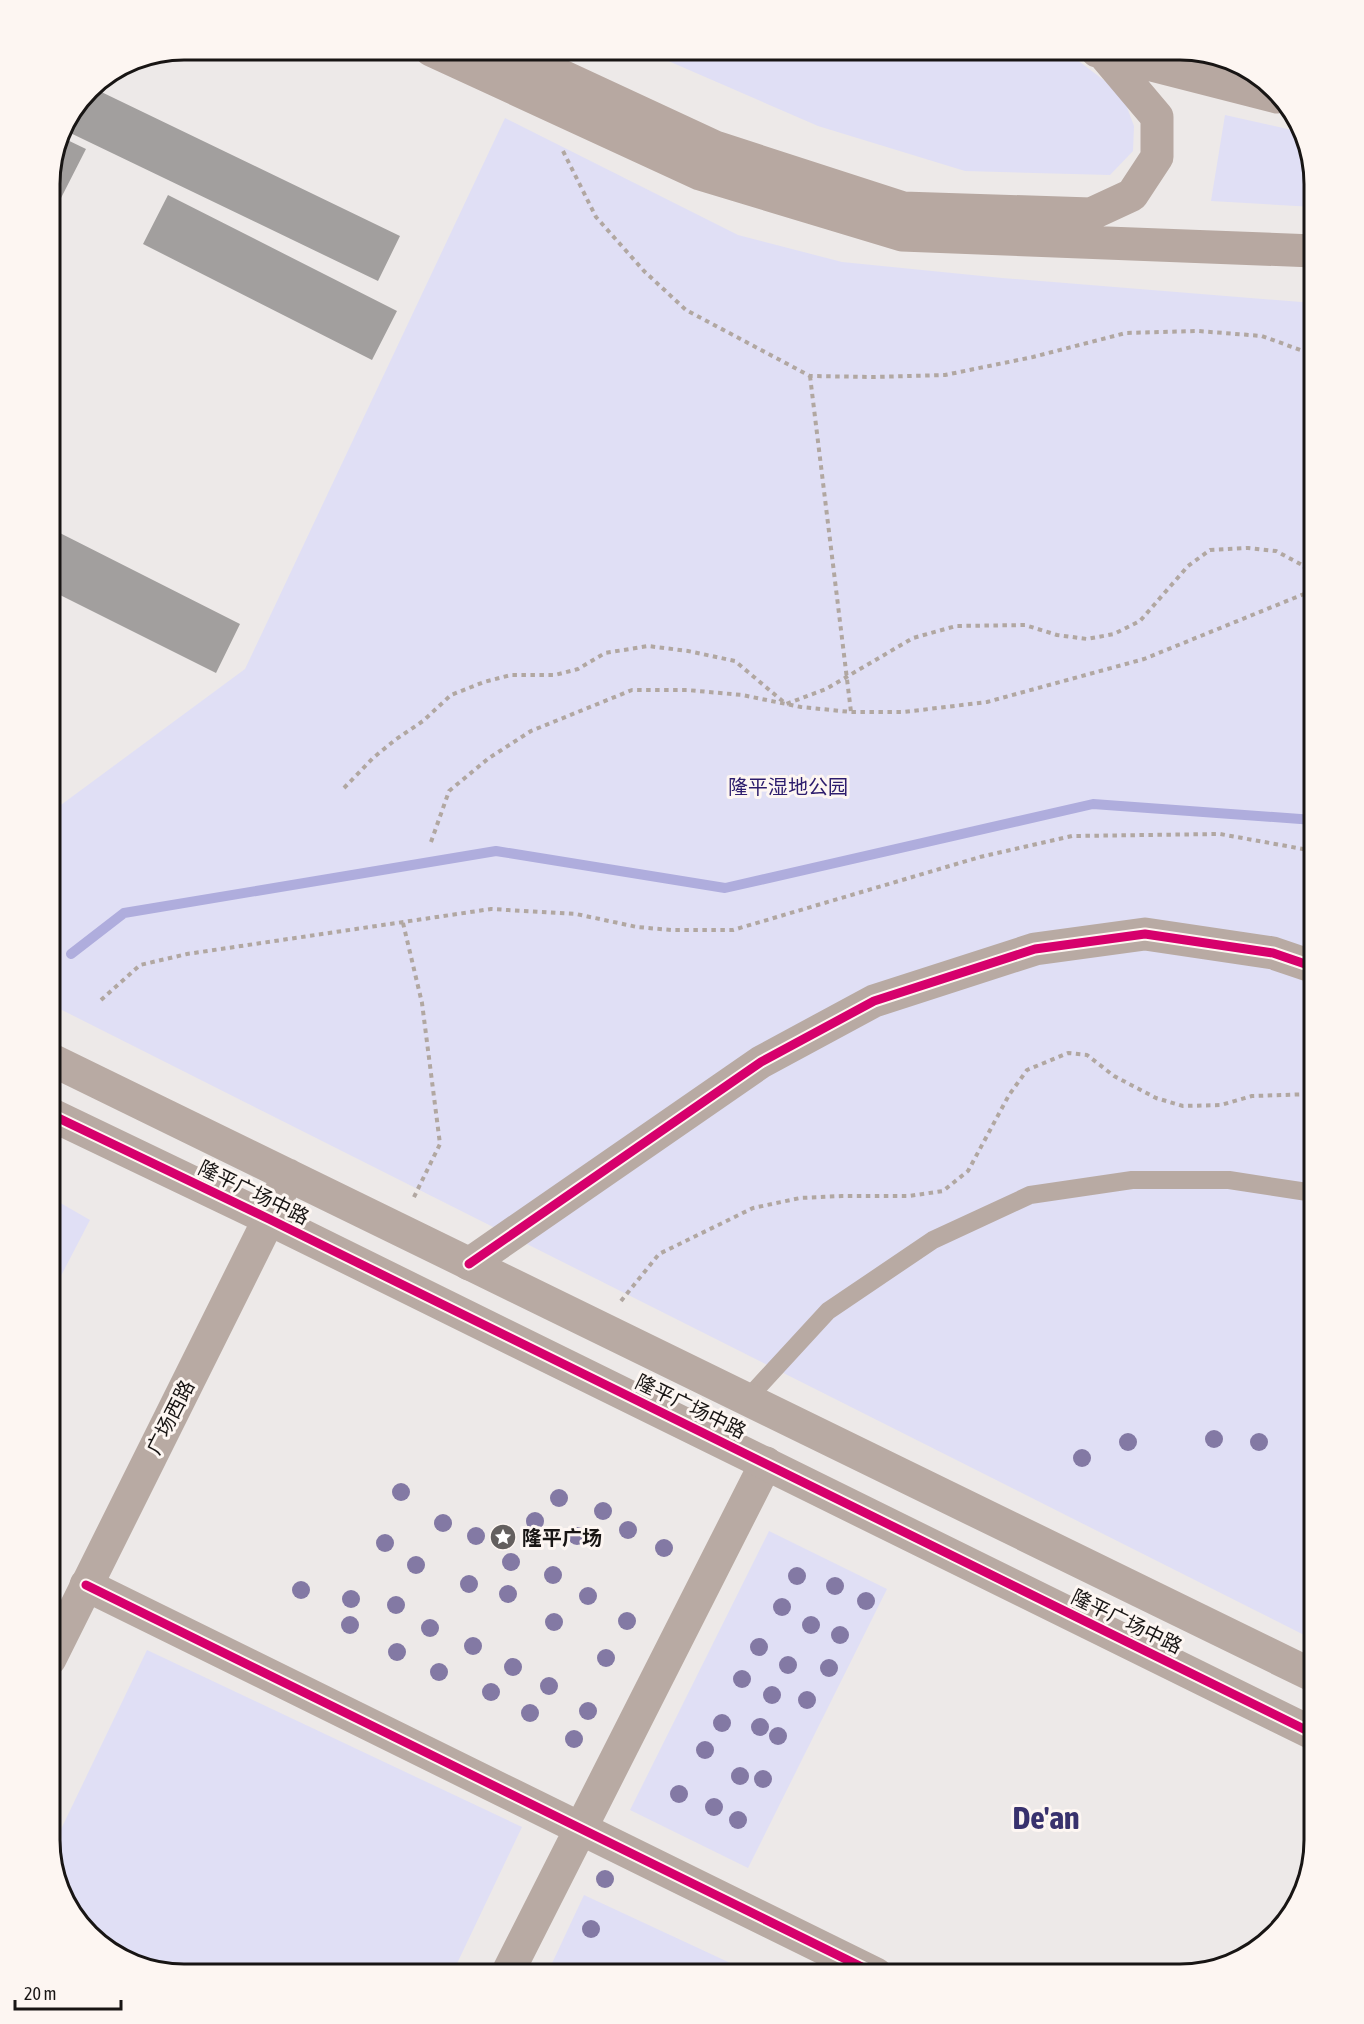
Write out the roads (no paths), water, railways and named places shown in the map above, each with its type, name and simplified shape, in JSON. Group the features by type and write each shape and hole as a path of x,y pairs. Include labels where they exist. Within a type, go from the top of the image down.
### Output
{"main road":[{"path":"453,60 700,174 902,235 1304,251"},
{"path":"528,60 715,147 903,208 1091,214 1132,195 1157,157 1157,117 1105,60"},
{"path":"1130,60 1265,94"}],"street":[{"path":"469,1264 761,1062 874,1001 1035,949 1145,934 1273,953 1304,964"},
{"name":"隆平广场中路","path":"60,1064 1304,1671"},
{"name":"隆平广场中路","path":"60,1119 269,1219 1304,1729"},
{"name":"广场西路","path":"60,1638 269,1219 288,1175"},
{"path":"512,1964 766,1463"},
{"path":"86,1585 856,1964"}],"lane":[{"path":"747,1399 828,1311 933,1240 1030,1196 1132,1180 1229,1180 1304,1191"}],"waterway":[{"path":"71,954 124,913 496,851 725,888 1093,804 1304,819"}],"place":[{"name":"隆平广场","path":"503,1537"}],"district":[{"name":"De'an","path":"1046,1817"}],"park label":[{"name":"隆平湿地公园","path":"788,786"}]}
